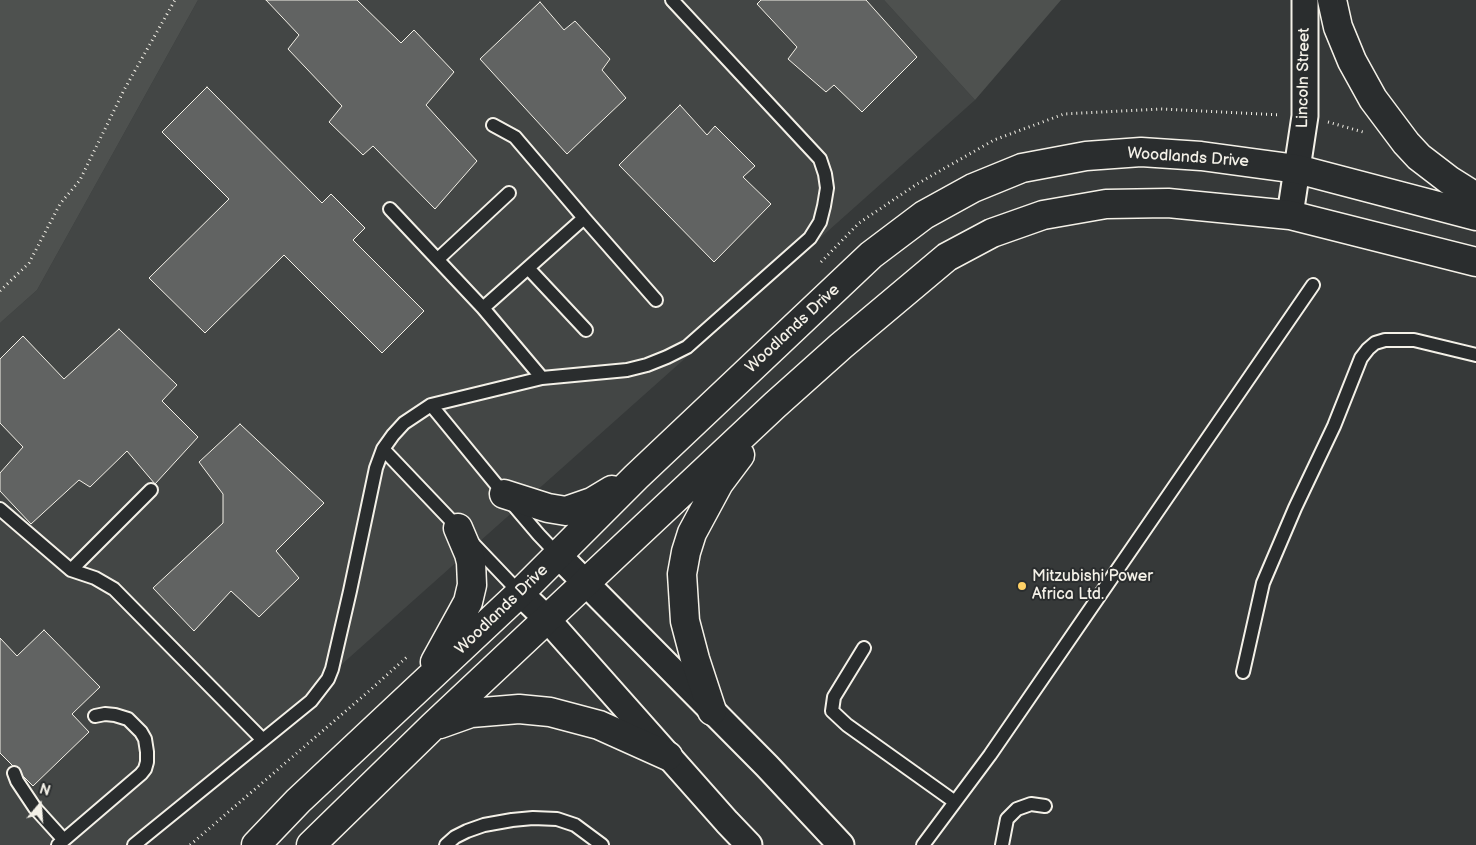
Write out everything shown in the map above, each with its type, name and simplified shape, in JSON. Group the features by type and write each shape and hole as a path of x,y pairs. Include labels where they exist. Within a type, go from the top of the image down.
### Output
{"main road":[{"path":"1332,0 1338,27 1352,61 1373,99 1419,157 1449,180 1476,197"},
{"name":"Woodlands Drive","path":"256,845 298,801 559,556 636,477 871,255 924,215 973,188 1022,168 1086,156 1141,152 1201,156 1297,169 1476,216"},
{"path":"311,845 433,726 775,405 841,346 947,257 992,233 1043,215 1106,204 1168,202 1290,215 1476,262"},
{"path":"712,711 685,621 682,574 686,552 692,533 719,483 775,405"},
{"path":"504,494 548,508 566,511 592,502 636,477"},
{"path":"422,686 468,602 472,586 471,562 458,528"},
{"path":"433,726 471,713 519,709 550,712 599,725 668,756"}],"street":[{"name":"Lincoln Street","path":"1290,215 1305,116 1305,0"},
{"path":"559,556 767,766 841,845"},
{"path":"520,593 547,619 727,822 750,845"}],"lane":[{"path":"134,845 311,701 328,679 350,591 376,468 383,449 404,423 431,406 542,378 627,370 654,362 687,346 810,238 820,222 827,188 820,159 672,0"},
{"path":"493,125 515,137 520,142 656,300"},
{"path":"438,259 509,193"},
{"path":"390,209 483,308 542,378"},
{"path":"483,308 584,218"},
{"path":"528,268 586,330"},
{"path":"923,845 990,755 1313,285"},
{"path":"1243,672 1263,583 1295,508 1330,435 1361,358 1375,343 1384,340 1414,340 1476,355"},
{"path":"431,406 504,494 559,556"},
{"path":"383,449 520,593"},
{"path":"71,570 151,490"},
{"path":"0,509 71,570 95,578 114,589 263,740"},
{"path":"864,648 834,697 832,711 846,725 954,802"},
{"path":"14,773 34,808 61,842 141,774 147,762 145,739 141,732 128,720 116,714 95,716"},
{"path":"1002,845 1007,819 1017,809 1031,804 1045,806"},
{"path":"446,845 455,837 484,825 533,818 557,819 575,825 602,845"}],"path":[{"path":"0,291 29,263 60,204 80,180 124,90 175,0"},
{"path":"190,845 362,698 411,653"}],"shaded area":[{"path":"0,0 198,0 37,290 0,323"},
{"path":"198,0 884,0 975,100 139,845 0,845 0,323 37,290"},
{"path":"884,0 1061,0 975,100"}],"building":[{"path":"266,0 357,0 401,43 414,30 454,72 426,105 477,161 435,209 373,146 363,155 329,122 342,106 288,49 299,35"},
{"path":"761,0 866,0 917,57 862,112 834,85 826,92 788,59 797,47 757,4"},
{"path":"540,2 564,30 575,21 610,59 602,70 626,98 567,154 480,59"},
{"path":"207,87 322,203 331,194 365,228 353,240 424,311 382,353 284,255 205,333 149,278 229,199 162,132"},
{"path":"680,105 707,135 715,126 755,166 743,177 771,204 714,262 619,165"},
{"path":"119,329 177,385 162,401 198,437 155,484 127,451 90,487 79,480 31,524 0,491 0,473 23,447 0,423 0,359 23,336 64,379"},
{"path":"240,424 324,503 276,551 299,578 259,617 231,591 194,631 153,588 223,523 223,494 199,462"},
{"path":"44,630 100,687 72,714 89,732 33,786 0,753 0,638 17,656"}],"place":[{"name":"Mitzubishi Power Africa Ltd.","path":"1022,586"}]}
